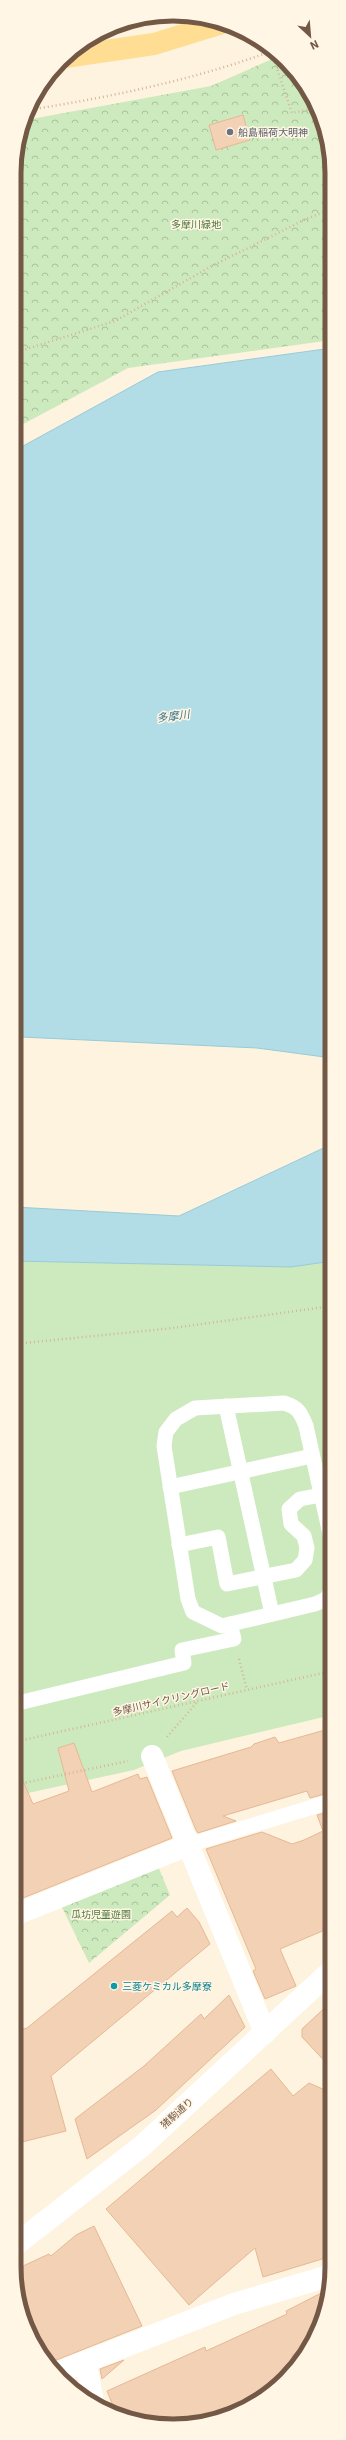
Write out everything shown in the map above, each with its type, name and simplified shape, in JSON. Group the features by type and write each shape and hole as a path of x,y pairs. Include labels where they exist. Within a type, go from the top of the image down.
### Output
{"main road":[{"path":"77,55 154,44 212,26"}],"street":[{"path":"152,1756 265,2033"},
{"path":"21,1912 188,1845"},
{"name":"猪駒通り","path":"21,2241 142,2146 325,1977"},
{"path":"63,2371 86,2363 234,2304 325,2277"},
{"path":"86,2363 92,2395"}],"lane":[{"path":"325,1513 301,1413 295,1406 284,1404 195,1408 176,1419 166,1432 164,1446 170,1487 188,1599 193,1612 222,1626 315,1604 325,1599"},
{"path":"226,1406 239,1472 272,1614"},
{"path":"170,1487 312,1456"},
{"path":"179,1544 218,1537 227,1584 296,1570 305,1560 307,1548 304,1536 291,1524 289,1509 300,1499 321,1495"},
{"path":"21,1702 184,1663 182,1650 234,1638 230,1624"},
{"path":"188,1845 325,1803"}],"path":[{"path":"36,109 144,89 218,69 267,53"},
{"path":"275,61 292,113 310,109"},
{"path":"21,351 115,321 210,267 306,219 325,212"},
{"path":"21,1343 173,1328 325,1307"},
{"path":"238,1654 247,1690"},
{"name":"多摩川サイクリングロード","path":"21,1740 325,1673"},
{"path":"21,1784 152,1756 198,1701"}],"green space":[{"name":"多摩川緑地","path":"273,59 294,80 305,97 317,124 325,163 325,341 128,368 21,425 21,163 26,134 31,119 211,86"},
{"path":"21,1261 291,1267 325,1262 325,1717 181,1751 134,1770 21,1794"},
{"name":"瓜坊児童遊園","path":"155,1859 170,1895 89,1963 58,1899"}],"water":[{"name":"多摩川","path":"325,349 325,1057 257,1048 21,1037 21,447 158,372"},
{"path":"325,1147 325,1262 291,1267 21,1261 21,1207 179,1216"}],"building":[{"name":"船島稲荷大明神","path":"243,115 250,140 216,150 209,125"},
{"path":"325,1730 325,1794 310,1798 307,1791 223,1816 236,1821 198,1833 172,1771 251,1747 254,1744 275,1737 279,1743"},
{"path":"74,1743 92,1792 138,1774 140,1779 147,1777 172,1838 21,1899 21,1776 33,1804 69,1791 58,1748"},
{"path":"325,1813 325,1930 280,1949 296,1986 265,1999 253,1971 256,1969 206,1849 262,1832 292,1844 323,1831 317,1815"},
{"name":"三菱ケミカル多摩寮","path":"187,1908 199,1922 210,1944 51,2076 66,2131 21,2142 21,2030 27,2028 172,1911 177,1917"},
{"path":"229,1995 245,2027 156,2110 87,2159 75,2119 144,2066 201,2014 204,2019"},
{"path":"325,2008 325,2062 302,2037 302,2029"},
{"path":"271,2069 293,2096 309,2083 325,2090 325,2258 263,2277 255,2248 189,2305 106,2209"},
{"path":"94,2226 142,2326 53,2361 41,2343 29,2316 22,2287 21,2271 24,2269 23,2266 49,2254 51,2256 76,2235"},
{"path":"323,2292 317,2316 305,2343 299,2351 292,2355 294,2360 266,2388 249,2399 222,2411 183,2419 153,2418 134,2414 113,2406 107,2391 205,2347 206,2351 287,2314 286,2311"},
{"path":"124,2360 102,2379 100,2369"}],"place":[{"name":"船島稲荷大明神","path":"230,132"},
{"name":"三菱ケミカル多摩寮","path":"114,1986"}]}
